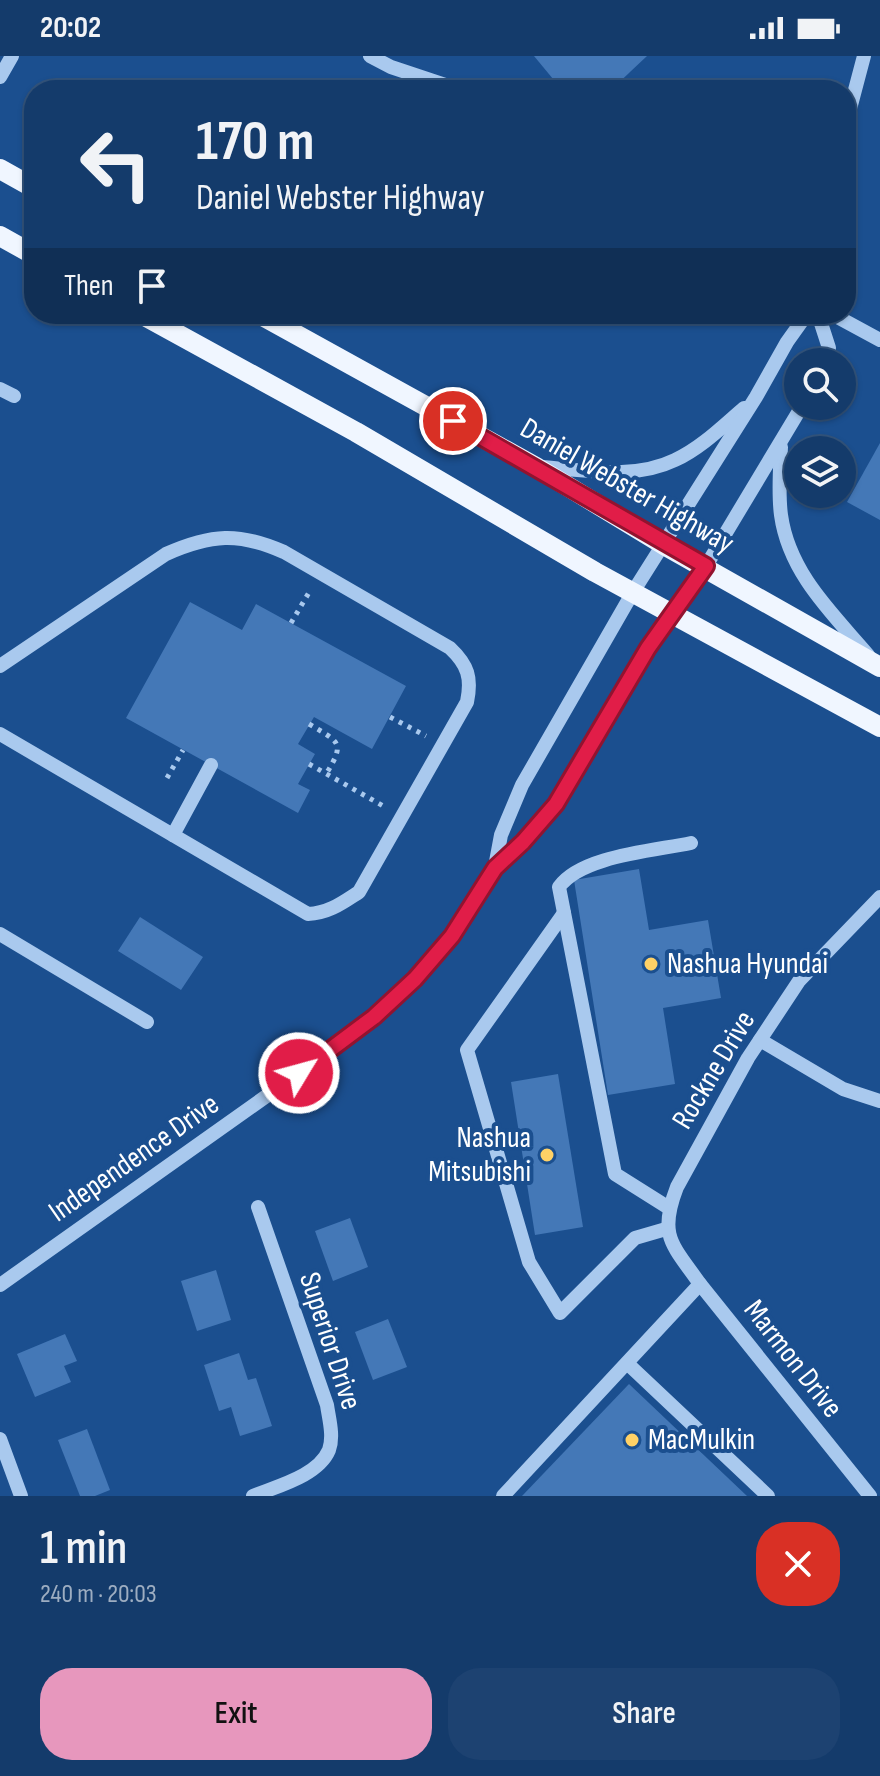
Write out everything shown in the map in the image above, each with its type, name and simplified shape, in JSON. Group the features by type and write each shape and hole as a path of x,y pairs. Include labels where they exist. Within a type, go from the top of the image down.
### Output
{"main road":[{"path":"0,169 24,182"},
{"path":"0,236 24,249"},
{"path":"159,324 356,432 633,592 880,727"},
{"name":"Daniel Webster Highway","path":"277,324 536,467 664,545 878,666"}],"street":[{"path":"0,77 12,56"},
{"path":"370,56 391,67 430,80"},
{"path":"856,86 864,56"},
{"name":"Independence Drive","path":"495,868 501,835 522,785 633,592 800,324"},
{"path":"821,324 829,348"},
{"path":"850,324 880,340"},
{"path":"0,389 14,396"},
{"path":"536,467 619,473 658,467 677,460 703,443 756,397"},
{"name":"Independence Drive","path":"0,1285 299,1073 374,1017 415,979 452,936 495,868 556,804 648,648 706,566 794,420"},
{"path":"781,444 781,514 785,537 814,593 878,666"},
{"path":"0,666 166,554 189,544 233,537 256,540 284,552 450,648 462,658 470,675 467,702 359,892 322,913 308,914 0,734"},
{"path":"173,835 211,765"},
{"path":"669,1208 615,1174 559,887 568,875 594,863 691,843"},
{"name":"Rockne Drive","path":"666,1229 669,1208 689,1164 760,1040 799,981 880,897"},
{"path":"564,913 467,1050 529,1262 560,1313 635,1238 666,1229"},
{"path":"0,934 147,1022"},
{"path":"760,1040 843,1089 880,1101"},
{"name":"Superior Drive","path":"253,1496 319,1465 329,1449 331,1432 327,1405 258,1207"},
{"name":"Marmon Drive","path":"666,1229 677,1252 700,1284 870,1496"},
{"path":"503,1496 700,1284"},
{"path":"628,1364 768,1496"},
{"path":"0,1439 21,1496"}],"path":[{"path":"291,623 311,588"},
{"path":"390,717 426,736"},
{"path":"309,724 336,740 339,747 339,754 326,774"},
{"path":"167,778 183,750"},
{"path":"309,764 386,808"}],"building":[{"path":"534,56 647,56 622,80 554,80"},
{"path":"880,443 880,520 856,507 856,486"},
{"path":"190,602 242,630 256,604 406,686 372,749 314,717 298,744 315,754 298,784 310,790 298,813 126,718"},
{"name":"Nashua Hyundai","path":"639,869 649,930 708,920 721,998 663,1008 675,1084 608,1095 574,880"},
{"path":"140,917 203,957 181,990 118,951"},
{"name":"Nashua Mitsubishi","path":"558,1074 583,1227 535,1235 511,1082"},
{"path":"350,1218 368,1267 333,1281 315,1231"},
{"path":"216,1270 231,1320 197,1331 181,1281"},
{"path":"388,1319 407,1367 373,1380 355,1332"},
{"path":"65,1334 77,1361 64,1366 71,1382 35,1397 17,1354"},
{"path":"239,1353 248,1380 256,1378 272,1426 240,1436 231,1407 219,1411 204,1365"},
{"name":"MacMulkin","path":"629,1384 747,1496 522,1496"},
{"path":"87,1429 110,1490 95,1496 80,1496 58,1440"}],"place":[{"name":"Nashua Hyundai","path":"651,964"},
{"name":"Nashua Mitsubishi","path":"547,1155"},
{"name":"MacMulkin","path":"632,1440"}],"route":[{"path":"299,1073 374,1017 415,979 452,936 495,868 556,804 648,648 706,566 664,545 453,421"}]}
